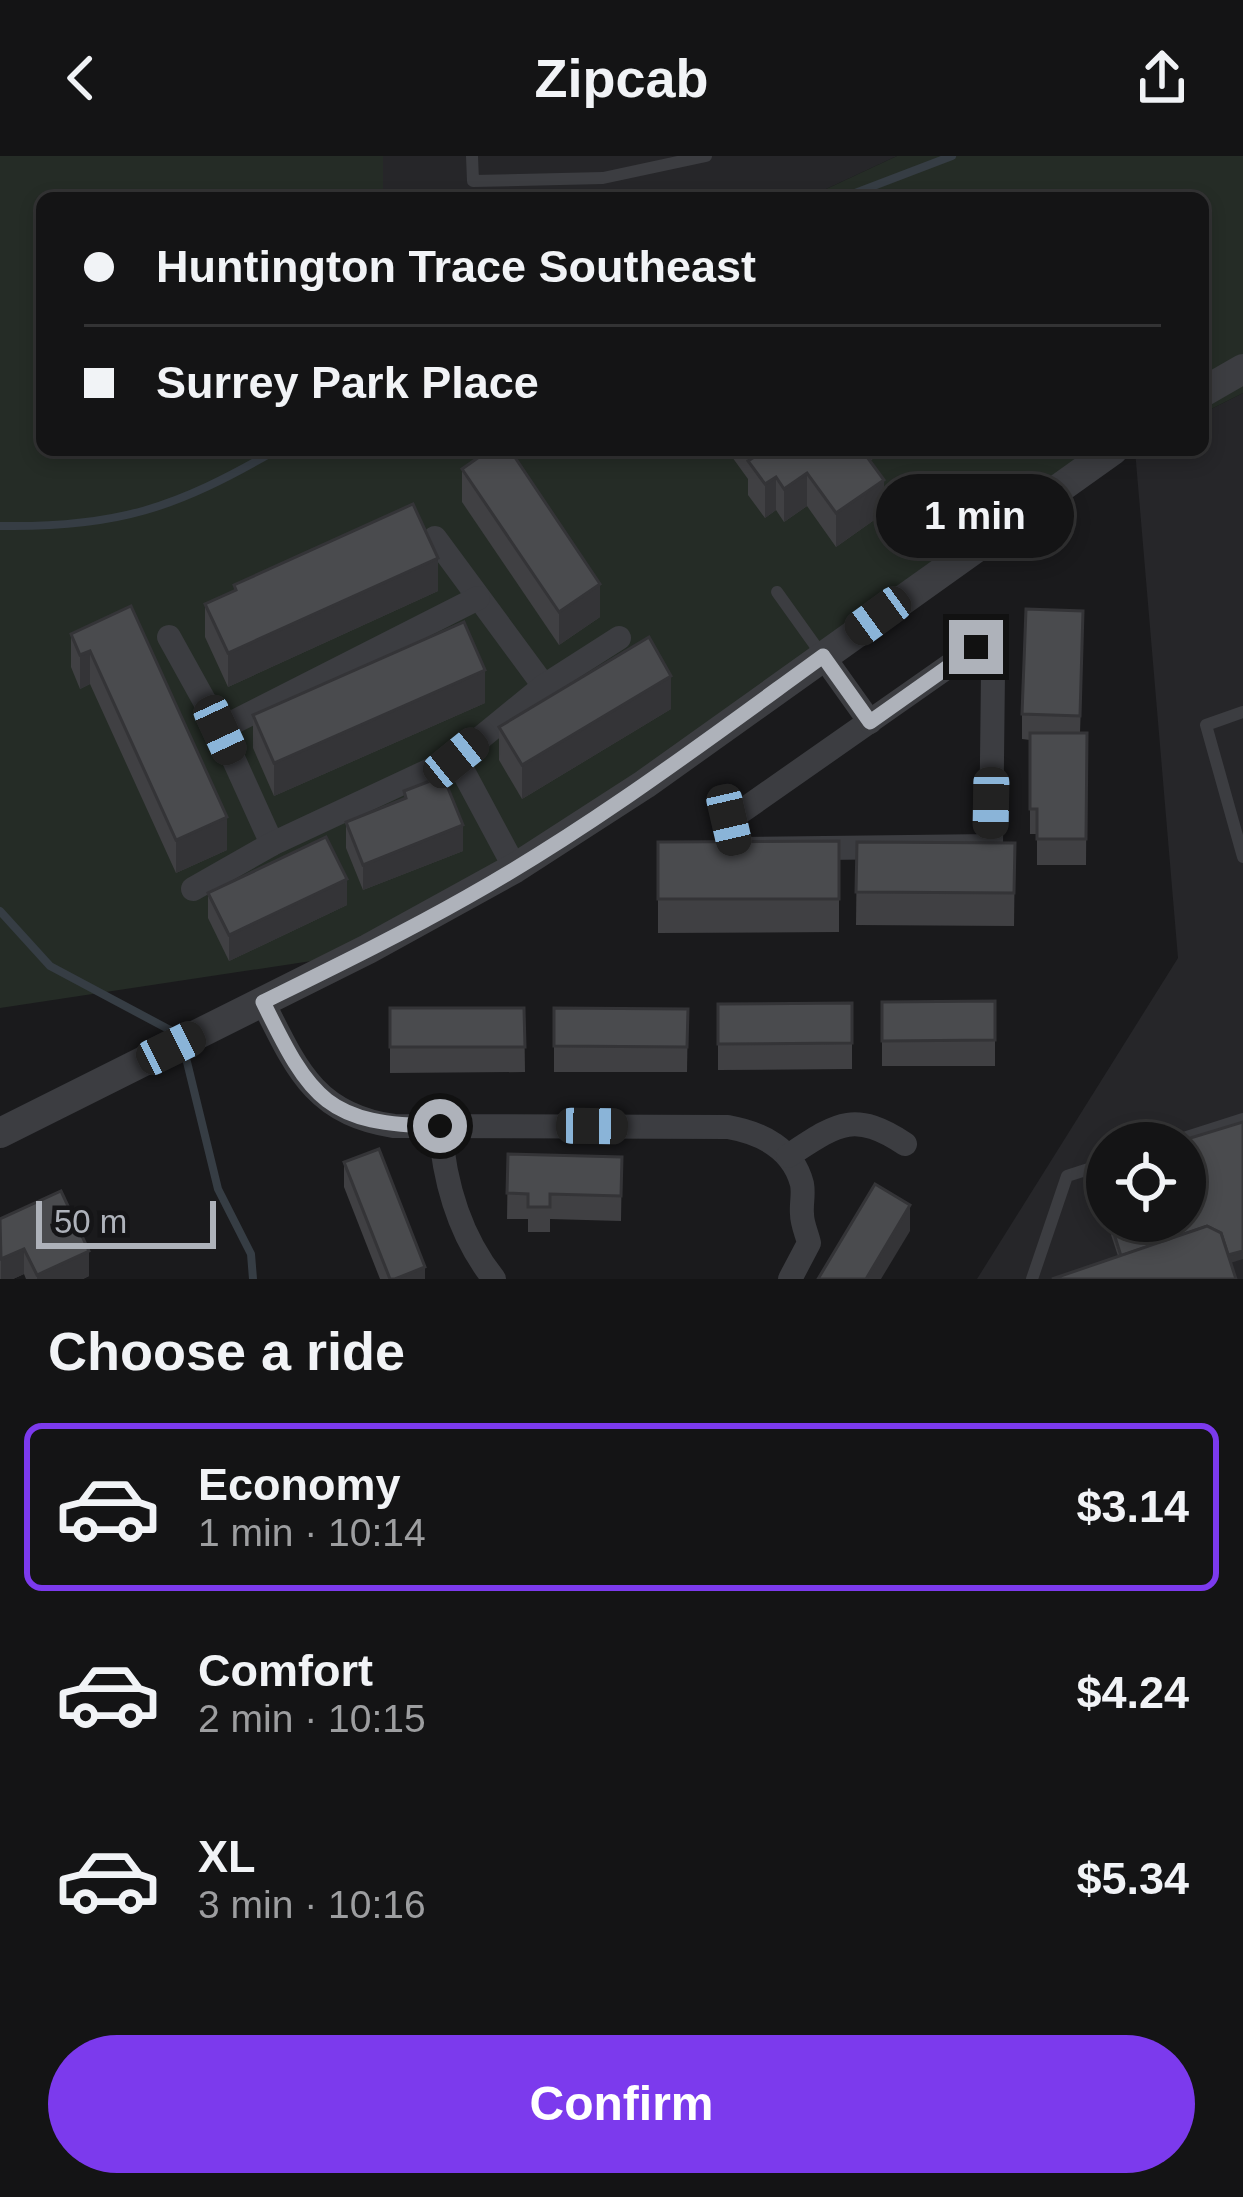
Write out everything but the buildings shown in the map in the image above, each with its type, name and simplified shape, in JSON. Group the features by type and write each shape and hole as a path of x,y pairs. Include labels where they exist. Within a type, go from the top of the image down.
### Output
{"street":[{"path":"1209,389 1243,370"},
{"path":"0,1133 468,897 645,784 1105,456"},
{"path":"435,538 544,686"},
{"path":"220,730 478,598"},
{"path":"169,637 220,730 272,844"},
{"path":"193,889 272,844 456,758 544,686 619,638"},
{"path":"976,647 993,672 991,846 736,849 729,820 870,722 976,647"},
{"path":"823,656 870,722"},
{"path":"456,758 515,868"},
{"path":"263,1002 297,1068 322,1099 368,1122 728,1127 751,1131 772,1142 788,1156 802,1183 801,1217 809,1243 790,1279"},
{"path":"788,1156 852,1123 875,1124 905,1144"},
{"path":"440,1126 446,1178 456,1208 472,1246 494,1279"}],"lane":[{"path":"472,156 473,181 603,178 706,156"},
{"path":"777,592 823,656"},
{"path":"1243,712 1206,725 1243,856"},
{"path":"1206,1131 1243,1119"},
{"path":"1031,1279 1067,1176 1086,1170"}],"shaded area":[{"path":"0,156 383,156 383,192 36,192 36,456 1121,456 603,813 318,960 0,1008"},
{"path":"383,156 897,156 820,192 383,192"},
{"path":"897,156 1243,156 1243,393 1209,410 1209,192 820,192"},
{"path":"1243,393 1243,1279 977,1279 1178,958 1136,456 1209,456 1209,410"}],"waterway":[{"path":"858,192 952,156"},
{"path":"0,526 78,523 144,510 207,487 265,456"},
{"path":"0,911 50,966 170,1030"},
{"path":"187,1062 218,1189 251,1254 253,1279"}],"route":[{"path":"440,1126 368,1122 322,1099 297,1068 263,1002 515,868 645,784 823,656 870,722 976,647"}]}
